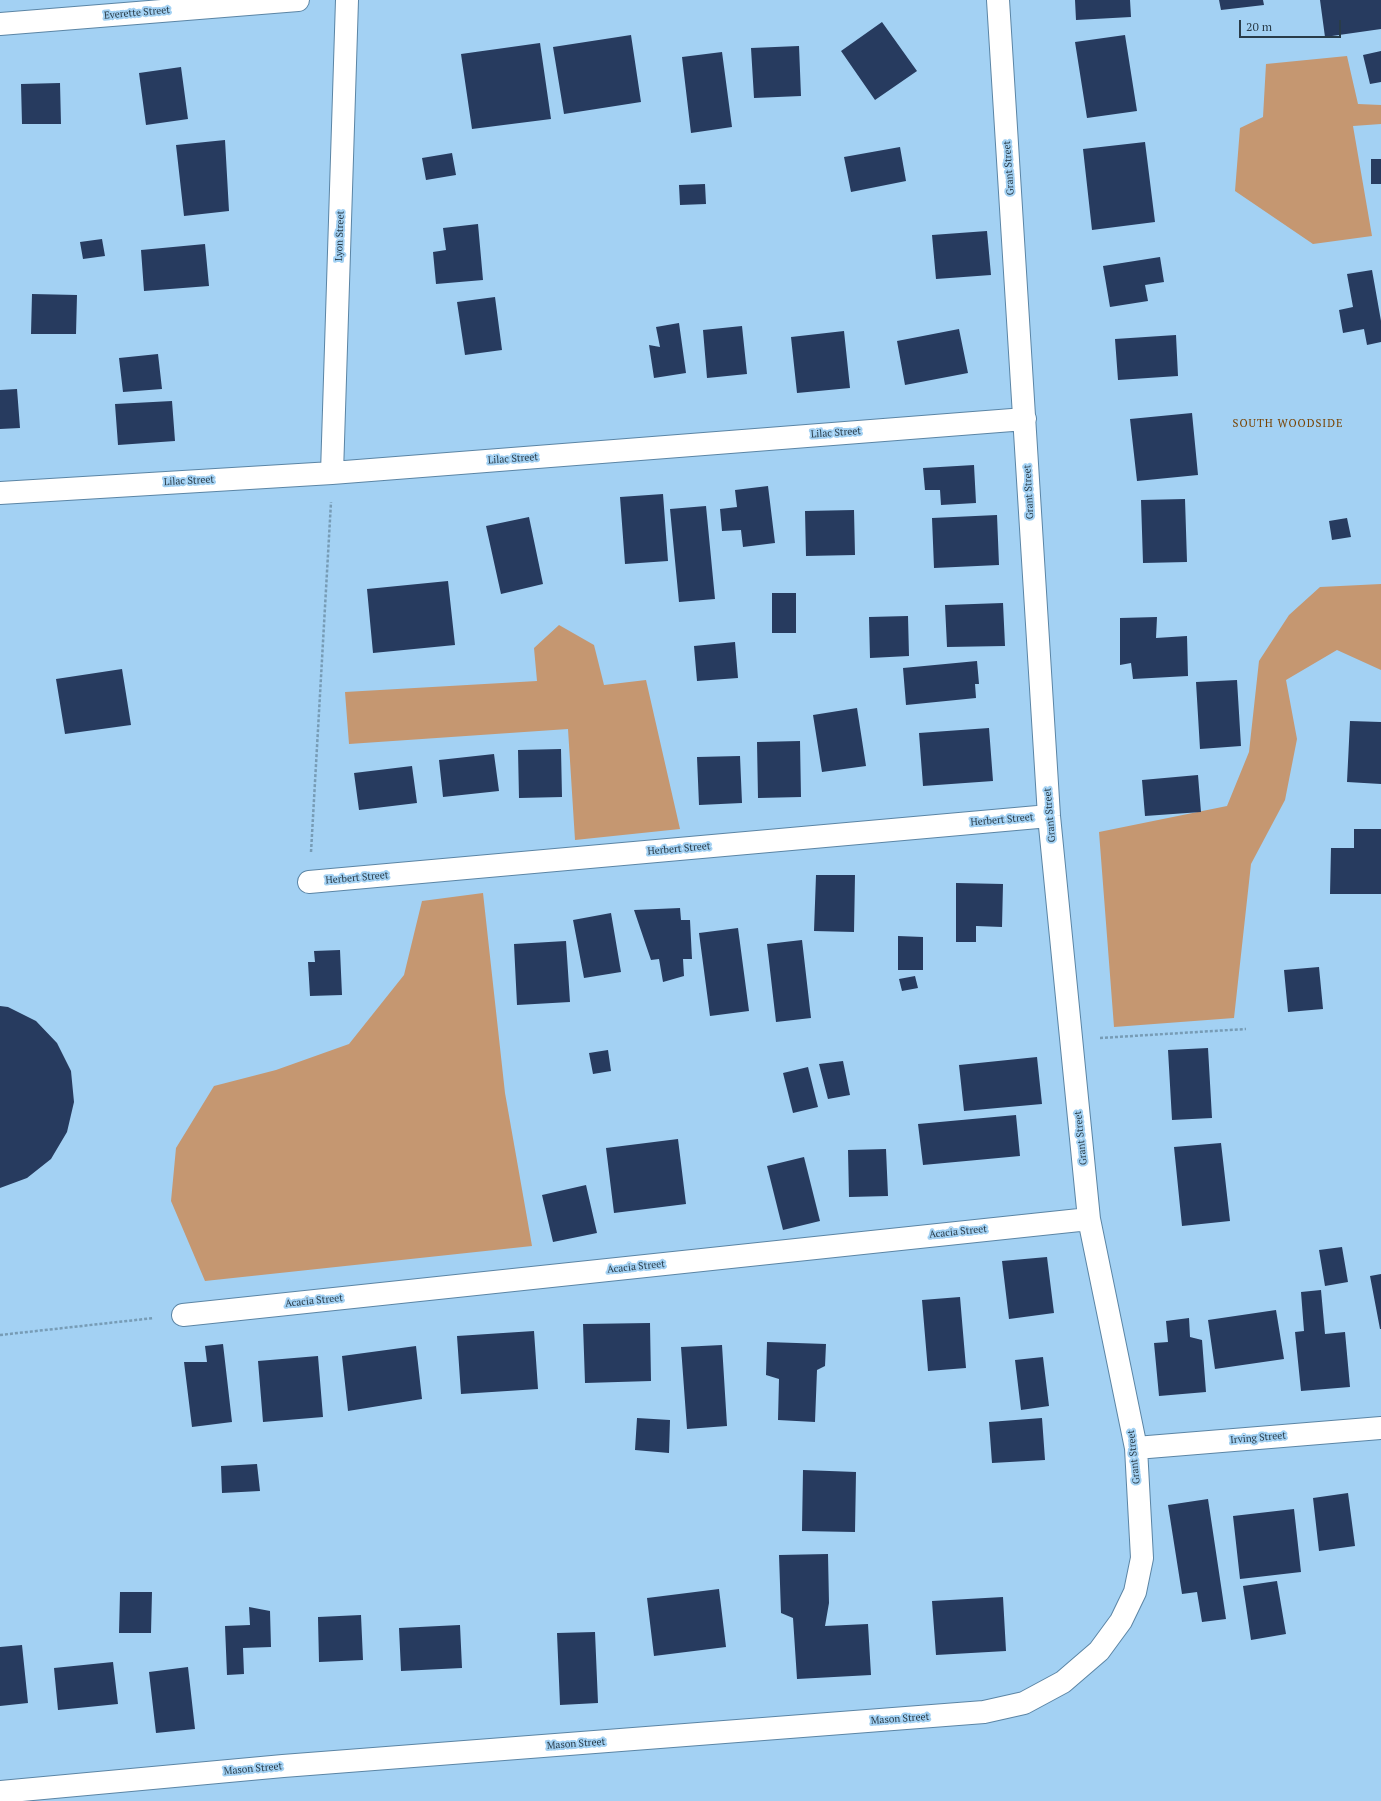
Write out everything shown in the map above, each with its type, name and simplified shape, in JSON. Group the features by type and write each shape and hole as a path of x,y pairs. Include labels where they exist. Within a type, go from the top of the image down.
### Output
{"street":[{"name":"Everette Street","path":"0,24 198,4 298,0"},
{"name":"Lyon Street","path":"332,473 347,0"},
{"name":"Grant Street","path":"998,0 1049,816 1089,1218 1136,1448 1142,1558 1135,1592 1121,1621"},
{"name":"Lilac Street","path":"0,493 332,473 1025,419"},
{"name":"Herbert Street","path":"309,882 1049,816"},
{"name":"Acacia Street","path":"183,1315 1089,1218"},
{"name":"Irving Street","path":"1136,1448 1381,1428"},
{"name":"Mason Street","path":"0,1792 283,1766 984,1712 1024,1702 1063,1682 1099,1651 1121,1621"}],"path":[{"path":"309,882 332,473"},
{"path":"1115,1036 1246,1029"},
{"path":"0,1335 183,1315"}],"shaded area":[{"path":"1347,56 1358,104 1381,105 1381,124 1353,126 1372,236 1313,244 1235,191 1240,128 1263,117 1266,64"},
{"path":"1381,584 1381,670 1337,650 1286,680 1297,739 1285,800 1251,864 1234,1018 1114,1027 1099,832 1227,806 1249,752 1259,661 1289,615 1320,587"},
{"path":"559,625 594,645 604,685 646,680 680,829 575,840 568,729 349,744 345,692 537,681 534,648"},
{"path":"483,893 505,1093 532,1246 205,1281 171,1201 176,1148 214,1086 276,1070 349,1044 404,975 422,901"}],"building":[{"path":"1075,0 1130,0 1131,17 1076,20"},
{"path":"1219,0 1263,0 1264,5 1221,10"},
{"path":"1320,0 1381,0 1381,29 1325,37"},
{"path":"882,22 917,71 875,100 841,51"},
{"path":"631,35 641,102 564,114 553,47"},
{"path":"1125,35 1137,111 1087,118 1075,42"},
{"path":"540,43 551,119 472,129 461,54"},
{"path":"799,46 801,96 754,98 751,48"},
{"path":"1381,51 1381,82 1370,84 1363,55"},
{"path":"722,52 732,127 691,133 682,57"},
{"path":"181,67 188,119 146,125 139,73"},
{"path":"60,83 61,124 22,124 21,84"},
{"path":"225,140 229,211 184,216 176,145"},
{"path":"1145,142 1155,222 1092,230 1083,149"},
{"path":"900,147 906,181 851,192 844,157"},
{"path":"452,153 456,175 426,180 422,158"},
{"path":"1371,159 1381,159 1381,184 1371,184"},
{"path":"705,184 706,204 680,205 679,185"},
{"path":"478,224 483,280 436,284 433,252 446,250 443,228"},
{"path":"987,231 991,275 936,279 932,235"},
{"path":"102,239 105,256 83,259 80,242"},
{"path":"205,244 209,286 144,291 141,250"},
{"path":"1160,257 1164,282 1145,285 1148,301 1110,307 1103,266"},
{"path":"1372,270 1381,321 1381,342 1367,345 1364,329 1343,333 1339,310 1353,307 1347,274"},
{"path":"32,294 77,295 76,334 31,334"},
{"path":"495,297 502,350 465,355 457,302"},
{"path":"679,323 686,373 654,378 649,345 660,347 656,327"},
{"path":"742,326 747,374 707,378 703,330"},
{"path":"959,329 968,373 905,385 897,341"},
{"path":"844,331 850,388 797,393 791,337"},
{"path":"1176,335 1178,376 1118,380 1115,339"},
{"path":"158,354 162,389 123,392 119,358"},
{"path":"17,389 20,428 0,429 0,390"},
{"path":"172,401 175,441 118,445 115,404"},
{"path":"1192,413 1198,475 1137,481 1130,419"},
{"path":"974,465 976,503 941,505 940,490 925,490 923,468"},
{"path":"768,486 775,543 743,547 741,530 722,531 720,509 737,507 735,490"},
{"path":"663,494 668,561 625,564 620,497"},
{"path":"1185,499 1187,562 1143,563 1141,500"},
{"path":"706,506 715,599 679,602 670,509"},
{"path":"854,510 855,555 806,556 805,511"},
{"path":"997,515 999,565 934,568 932,518"},
{"path":"529,517 543,584 501,594 486,526"},
{"path":"1347,518 1351,537 1332,540 1329,521"},
{"path":"448,581 455,645 373,653 367,589"},
{"path":"772,593 796,593 796,633 772,633"},
{"path":"1003,603 1005,646 947,647 945,605"},
{"path":"908,616 909,656 870,658 869,617"},
{"path":"1157,617 1156,638 1187,636 1188,676 1133,679 1131,663 1120,665 1120,618"},
{"path":"735,642 738,678 697,681 694,646"},
{"path":"977,661 979,684 975,684 976,698 906,705 903,668"},
{"path":"122,669 131,725 65,734 56,679"},
{"path":"1237,680 1241,746 1200,749 1196,682"},
{"path":"857,708 866,766 822,772 813,715"},
{"path":"1350,721 1381,722 1381,784 1347,782"},
{"path":"989,728 993,781 923,786 919,733"},
{"path":"800,741 801,797 758,798 757,742"},
{"path":"561,749 562,797 519,798 518,750"},
{"path":"494,754 499,791 443,797 439,760"},
{"path":"740,756 742,803 699,805 697,757"},
{"path":"412,766 417,803 359,810 354,773"},
{"path":"1198,775 1201,812 1145,816 1142,780"},
{"path":"1354,829 1381,829 1381,894 1330,894 1331,848 1354,848"},
{"path":"816,875 855,875 854,932 814,931"},
{"path":"956,883 1003,884 1002,927 976,926 976,942 956,942"},
{"path":"680,908 681,920 690,920 692,959 683,959 684,976 663,982 659,959 651,960 634,910"},
{"path":"611,913 621,972 584,978 573,920"},
{"path":"738,928 749,1011 710,1016 699,933"},
{"path":"898,936 923,937 923,970 898,970"},
{"path":"802,940 811,1018 776,1022 767,944"},
{"path":"566,941 570,1002 517,1005 514,944"},
{"path":"340,950 342,995 310,996 308,962 315,962 314,951"},
{"path":"1319,967 1323,1009 1288,1012 1284,970"},
{"path":"915,976 918,988 902,991 899,979"},
{"path":"0,1006 8,1007 36,1021 57,1043 71,1071 74,1102 67,1132 51,1159 27,1178 0,1188"},
{"path":"1208,1048 1212,1118 1172,1120 1168,1050"},
{"path":"608,1050 611,1071 593,1074 589,1053"},
{"path":"1037,1057 1042,1104 964,1111 959,1065"},
{"path":"843,1061 850,1095 828,1099 819,1064"},
{"path":"808,1067 818,1107 793,1113 783,1073"},
{"path":"1016,1115 1020,1156 923,1165 918,1124"},
{"path":"678,1139 686,1204 614,1213 606,1148"},
{"path":"1221,1143 1230,1221 1182,1226 1174,1147"},
{"path":"886,1149 888,1196 849,1197 848,1150"},
{"path":"804,1157 820,1221 783,1230 767,1166"},
{"path":"586,1185 597,1233 553,1242 542,1195"},
{"path":"1342,1247 1348,1282 1325,1286 1319,1250"},
{"path":"1047,1257 1054,1313 1009,1319 1002,1261"},
{"path":"1381,1274 1381,1329 1380,1329 1370,1276"},
{"path":"1321,1290 1325,1334 1345,1332 1350,1387 1301,1391 1295,1332 1304,1331 1301,1292"},
{"path":"960,1297 966,1368 928,1371 922,1300"},
{"path":"1276,1310 1284,1359 1215,1369 1208,1320"},
{"path":"1189,1318 1190,1337 1202,1340 1206,1392 1159,1396 1154,1343 1168,1342 1166,1321"},
{"path":"650,1323 651,1381 585,1383 583,1324"},
{"path":"534,1331 538,1389 461,1394 457,1336"},
{"path":"767,1342 826,1344 825,1366 817,1370 815,1422 778,1420 779,1379 766,1375"},
{"path":"223,1344 232,1422 192,1427 184,1362 207,1362 205,1346"},
{"path":"722,1345 727,1426 687,1429 681,1347"},
{"path":"416,1346 422,1399 348,1411 342,1356"},
{"path":"318,1356 323,1417 263,1422 258,1361"},
{"path":"1043,1357 1049,1406 1021,1410 1015,1360"},
{"path":"637,1418 670,1420 669,1453 635,1450"},
{"path":"1042,1418 1045,1460 992,1463 989,1422"},
{"path":"257,1464 260,1491 222,1493 221,1466"},
{"path":"803,1470 856,1472 855,1532 802,1531"},
{"path":"1348,1493 1355,1546 1319,1551 1313,1498"},
{"path":"1208,1499 1226,1619 1202,1622 1197,1592 1182,1594 1168,1505"},
{"path":"1294,1509 1301,1572 1240,1579 1233,1516"},
{"path":"828,1554 829,1603 825,1626 868,1624 871,1675 797,1679 793,1618 781,1613 779,1555"},
{"path":"1277,1581 1286,1634 1251,1640 1243,1586"},
{"path":"719,1589 726,1647 654,1656 647,1598"},
{"path":"120,1592 152,1592 151,1633 119,1633"},
{"path":"1003,1597 1006,1651 936,1655 932,1601"},
{"path":"249,1607 270,1611 271,1647 243,1648 244,1674 227,1675 225,1626 250,1625"},
{"path":"361,1615 363,1660 319,1662 318,1617"},
{"path":"460,1625 462,1668 401,1671 399,1628"},
{"path":"595,1632 598,1703 560,1705 557,1633"},
{"path":"22,1645 28,1703 0,1706 0,1647"},
{"path":"113,1662 118,1704 58,1710 54,1668"},
{"path":"188,1667 195,1729 156,1733 149,1672"}],"district":[{"name":"SOUTH WOODSIDE","path":"1288,424"}]}
